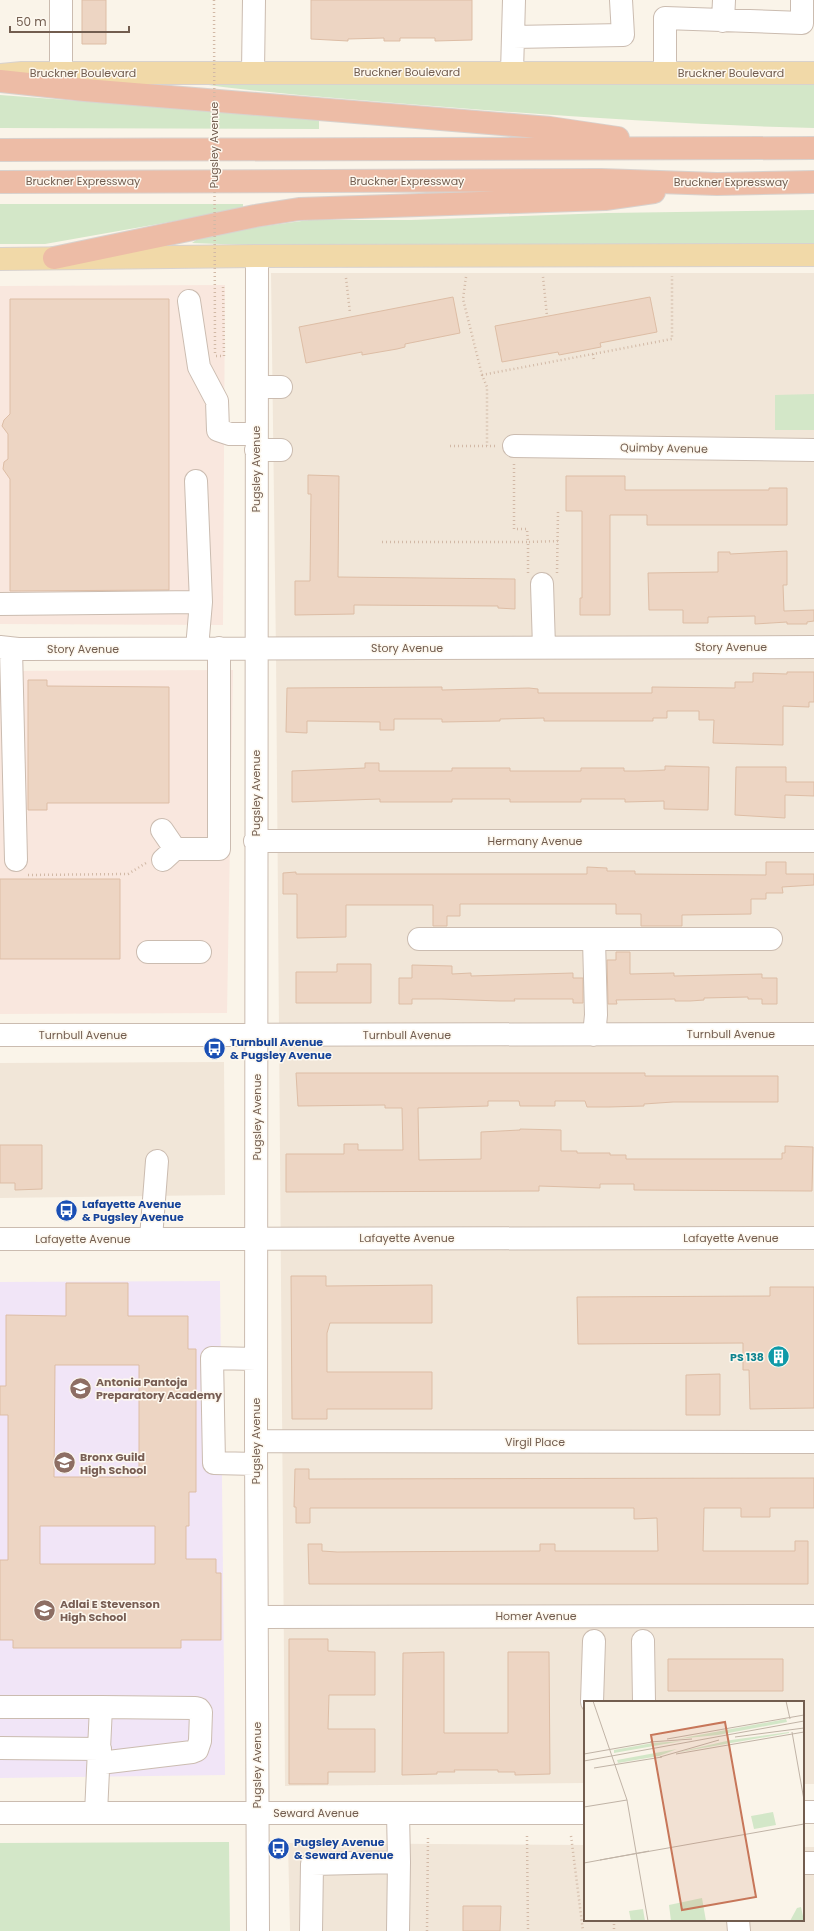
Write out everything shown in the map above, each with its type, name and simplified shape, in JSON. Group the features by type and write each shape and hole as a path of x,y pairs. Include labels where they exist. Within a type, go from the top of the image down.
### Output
{"highway":[{"path":"0,81 93,91 550,128 692,149"},
{"path":"0,150 814,148"},
{"name":"Bruckner Expressway","path":"0,182 601,180 717,184 814,182"},
{"path":"54,258 255,216 299,209 605,199 717,184"}],"main road":[{"name":"Bruckner Boulevard","path":"0,75 61,73 253,72 814,73"},
{"path":"0,259 257,256 814,255"}],"street":[{"path":"61,73 62,0"},
{"path":"253,72 254,0"},
{"path":"512,72 514,0"},
{"path":"513,37 623,35 621,0"},
{"path":"723,21 724,0"},
{"path":"665,72 665,18 802,23 802,0"},
{"name":"Pugsley Avenue","path":"257,256 258,387 256,442 257,648 255,841 257,1035 256,1464 258,1931"},
{"path":"189,300 199,367 217,401 218,430 281,450"},
{"path":"258,387 281,387"},
{"name":"Quimby Avenue","path":"514,454 814,450"},
{"path":"162,830 162,856 219,849 208,648 201,602 196,481"},
{"path":"542,580 544,648"},
{"path":"0,604 201,602"},
{"name":"Story Avenue","path":"6,648 814,647"},
{"path":"6,648 19,867"},
{"name":"Hermany Avenue","path":"255,841 814,841"},
{"path":"419,939 771,939"},
{"path":"594,940 596,1015 594,1035"},
{"path":"148,952 200,952"},
{"name":"Turnbull Avenue","path":"0,1035 198,1027 257,1035 814,1034"},
{"path":"151,1238 157,1161"},
{"name":"Lafayette Avenue","path":"0,1239 814,1238"},
{"path":"256,1359 212,1358 214,1463 256,1464"},
{"name":"Virgil Place","path":"256,1441 814,1442"},
{"name":"Homer Avenue","path":"257,1617 814,1616"},
{"path":"592,1701 594,1641"},
{"path":"643,1641 644,1701"},
{"path":"0,1707 195,1708 199,1709 201,1712 202,1719 200,1741 197,1750 192,1752 100,1756 0,1748"},
{"path":"96,1813 100,1756 101,1707"},
{"name":"Seward Avenue","path":"0,1813 584,1813"},
{"path":"398,1813 398,1931"},
{"path":"311,1931 312,1864 399,1862"}],"path":[{"name":"Pugsley Avenue","path":"214,0 215,356 224,356 223,286"},
{"path":"482,375 672,339 672,276"},
{"path":"543,277 547,316"},
{"path":"346,278 350,313"},
{"path":"466,278 464,299 482,375 487,387 487,446"},
{"path":"593,354 594,361"},
{"path":"450,446 487,446 514,454 514,529 527,530 528,542 542,580"},
{"path":"542,580 558,541 558,512"},
{"path":"382,542 558,541"},
{"path":"19,867 128,874 162,856"},
{"path":"427,1931 428,1836"},
{"path":"527,1836 528,1931"},
{"path":"571,1836 582,1931"}],"shaded area":[{"path":"271,273 814,273 814,1784 804,1784 804,1701 584,1701 584,1783 285,1786 276,652"},
{"path":"225,285 223,625 0,624 0,286"},
{"path":"233,670 227,1013 0,1014 0,671"},
{"path":"224,1062 225,1195 0,1198 0,1063"},
{"path":"220,1281 225,1775 0,1778 0,1282"},
{"path":"288,1843 584,1845 584,1921 804,1921 804,1847 814,1847 814,1931 290,1931"}],"green space":[{"path":"194,83 814,85 814,128 676,123 538,114 320,97"},
{"path":"0,95 319,119 319,129 0,128"},
{"path":"0,204 243,204 243,209 45,244 0,244"},
{"path":"814,210 814,244 274,246 192,243 205,234 309,220 411,220 607,213"},
{"path":"814,394 814,430 775,430 775,395"},
{"path":"229,1842 230,1931 0,1931 0,1843"}],"building":[{"path":"82,0 106,0 106,44 82,44"},
{"path":"311,0 472,0 472,40 435,41 435,38 400,38 400,41 384,41 384,38 348,39 348,41 311,39"},
{"path":"453,297 460,333 405,344 405,347 397,349 362,355 362,352 306,363 299,327"},
{"path":"650,297 657,332 600,343 601,347 559,355 558,352 502,362 495,326"},
{"path":"10,299 169,299 169,590 10,591 10,479 3,469 4,462 8,459 8,434 2,426 4,420 10,414"},
{"path":"308,475 339,476 338,577 515,579 515,609 498,608 498,606 354,605 354,614 295,615 295,581 310,581 311,494 308,494"},
{"path":"566,476 625,476 625,490 769,490 769,488 787,488 787,525 647,525 647,515 610,515 610,615 580,615 580,598 582,598 582,511 566,511"},
{"path":"787,551 787,585 783,585 784,611 814,610 814,621 807,622 807,624 787,624 787,622 755,624 755,616 708,617 708,623 683,623 683,610 649,610 648,573 718,572 718,552 730,552 730,554"},
{"path":"787,672 814,672 814,702 809,702 809,707 783,706 783,745 713,743 714,720 699,720 699,711 667,711 667,718 653,718 653,721 544,721 544,718 500,719 500,721 442,722 442,719 394,719 394,730 380,730 380,722 307,721 307,733 286,732 287,688 442,687 442,690 529,688 538,689 538,693 652,693 652,687 735,688 735,682 753,682 753,673 787,674"},
{"path":"28,680 47,680 47,686 169,687 169,803 47,803 47,810 28,810"},
{"path":"365,763 379,763 379,771 452,771 452,768 510,768 510,771 581,771 581,768 624,768 624,771 639,771 665,770 665,766 709,767 708,810 664,809 664,801 625,802 625,799 581,799 581,802 510,802 510,799 452,799 452,802 380,802 380,799 292,802 292,771 365,768"},
{"path":"736,767 786,767 786,782 814,782 814,796 785,795 785,818 735,815"},
{"path":"766,862 786,862 786,874 814,874 814,885 782,887 783,893 766,893 766,899 751,899 751,914 682,915 682,926 641,926 641,914 616,914 616,904 460,904 460,916 447,916 447,926 433,926 433,905 346,905 346,937 297,938 297,894 283,894 283,873 296,872 296,874 587,874 587,867 607,868 607,871 635,871 635,874 766,875"},
{"path":"0,879 120,879 120,959 0,959"},
{"path":"616,952 630,952 630,974 674,973 674,976 762,974 762,978 777,978 777,1004 762,1004 762,999 748,999 748,997 704,998 704,1000 690,1001 675,1001 675,999 616,1000 617,1004 608,1004 607,960 616,960"},
{"path":"337,964 371,964 371,1003 296,1003 296,972 337,972"},
{"path":"412,965 452,966 452,974 471,973 471,976 573,973 573,978 583,978 583,1003 573,1003 573,999 514,999 515,1001 500,1001 412,999 412,1004 399,1004 399,978 412,978"},
{"path":"296,1073 645,1073 645,1076 778,1076 778,1102 673,1102 644,1104 644,1106 587,1107 585,1101 555,1101 555,1106 520,1106 519,1101 488,1101 488,1106 418,1108 419,1160 481,1159 481,1132 520,1129 561,1130 561,1151 577,1151 577,1153 610,1153 610,1155 626,1155 626,1159 782,1159 782,1153 785,1153 785,1146 813,1147 812,1191 634,1190 634,1184 600,1184 600,1188 539,1186 539,1191 286,1192 286,1154 344,1154 344,1144 358,1144 358,1150 403,1150 402,1108 385,1108 385,1105 298,1106"},
{"path":"0,1145 42,1145 42,1189 15,1190 15,1183 0,1183"},
{"path":"291,1276 326,1276 326,1286 432,1285 432,1323 330,1323 327,1333 327,1372 432,1372 432,1409 327,1409 327,1419 292,1419"},
{"path":"66,1283 128,1283 128,1316 188,1316 188,1349 196,1349 196,1492 189,1492 189,1526 186,1526 186,1559 216,1559 216,1573 221,1573 221,1640 181,1640 181,1648 13,1648 13,1640 0,1640 0,1560 8,1560 8,1415 0,1415 0,1386 6,1386 6,1315 66,1316","holes":["55,1365 139,1365 139,1477 54,1477","40,1526 155,1526 155,1564 40,1564"]},
{"name":"PS 138","path":"770,1287 814,1287 814,1408 750,1409 749,1370 743,1370 743,1343 578,1344 577,1297 770,1296"},
{"path":"720,1374 720,1415 686,1415 686,1375"},
{"path":"295,1469 309,1469 309,1479 814,1478 814,1508 770,1508 770,1517 741,1517 741,1508 704,1508 703,1551 795,1551 795,1541 808,1541 808,1584 309,1584 308,1544 322,1544 322,1551 337,1552 540,1551 540,1544 555,1544 555,1551 658,1551 657,1518 634,1519 634,1508 310,1508 310,1523 296,1523 296,1507 294,1507"},
{"path":"289,1639 328,1639 328,1651 375,1652 375,1695 329,1695 328,1729 375,1729 375,1772 328,1772 328,1784 289,1784"},
{"path":"444,1652 444,1733 508,1733 508,1652 549,1652 550,1774 515,1775 515,1772 498,1772 498,1770 454,1770 455,1772 437,1772 437,1774 402,1775 403,1653"},
{"path":"668,1659 783,1659 783,1691 668,1691"},
{"path":"463,1906 501,1906 500,1931 463,1931"}],"place":[{"name":"Turnbull Avenue & Pugsley Avenue","path":"214,1048"},
{"name":"Lafayette Avenue & Pugsley Avenue","path":"67,1210"},
{"name":"PS 138","path":"779,1357"},
{"name":"Antonia Pantoja Preparatory Academy","path":"80,1388"},
{"name":"Bronx Guild High School","path":"65,1463"},
{"name":"Adlai E Stevenson High School","path":"44,1610"},
{"name":"Pugsley Avenue & Seward Avenue","path":"278,1848"}]}
